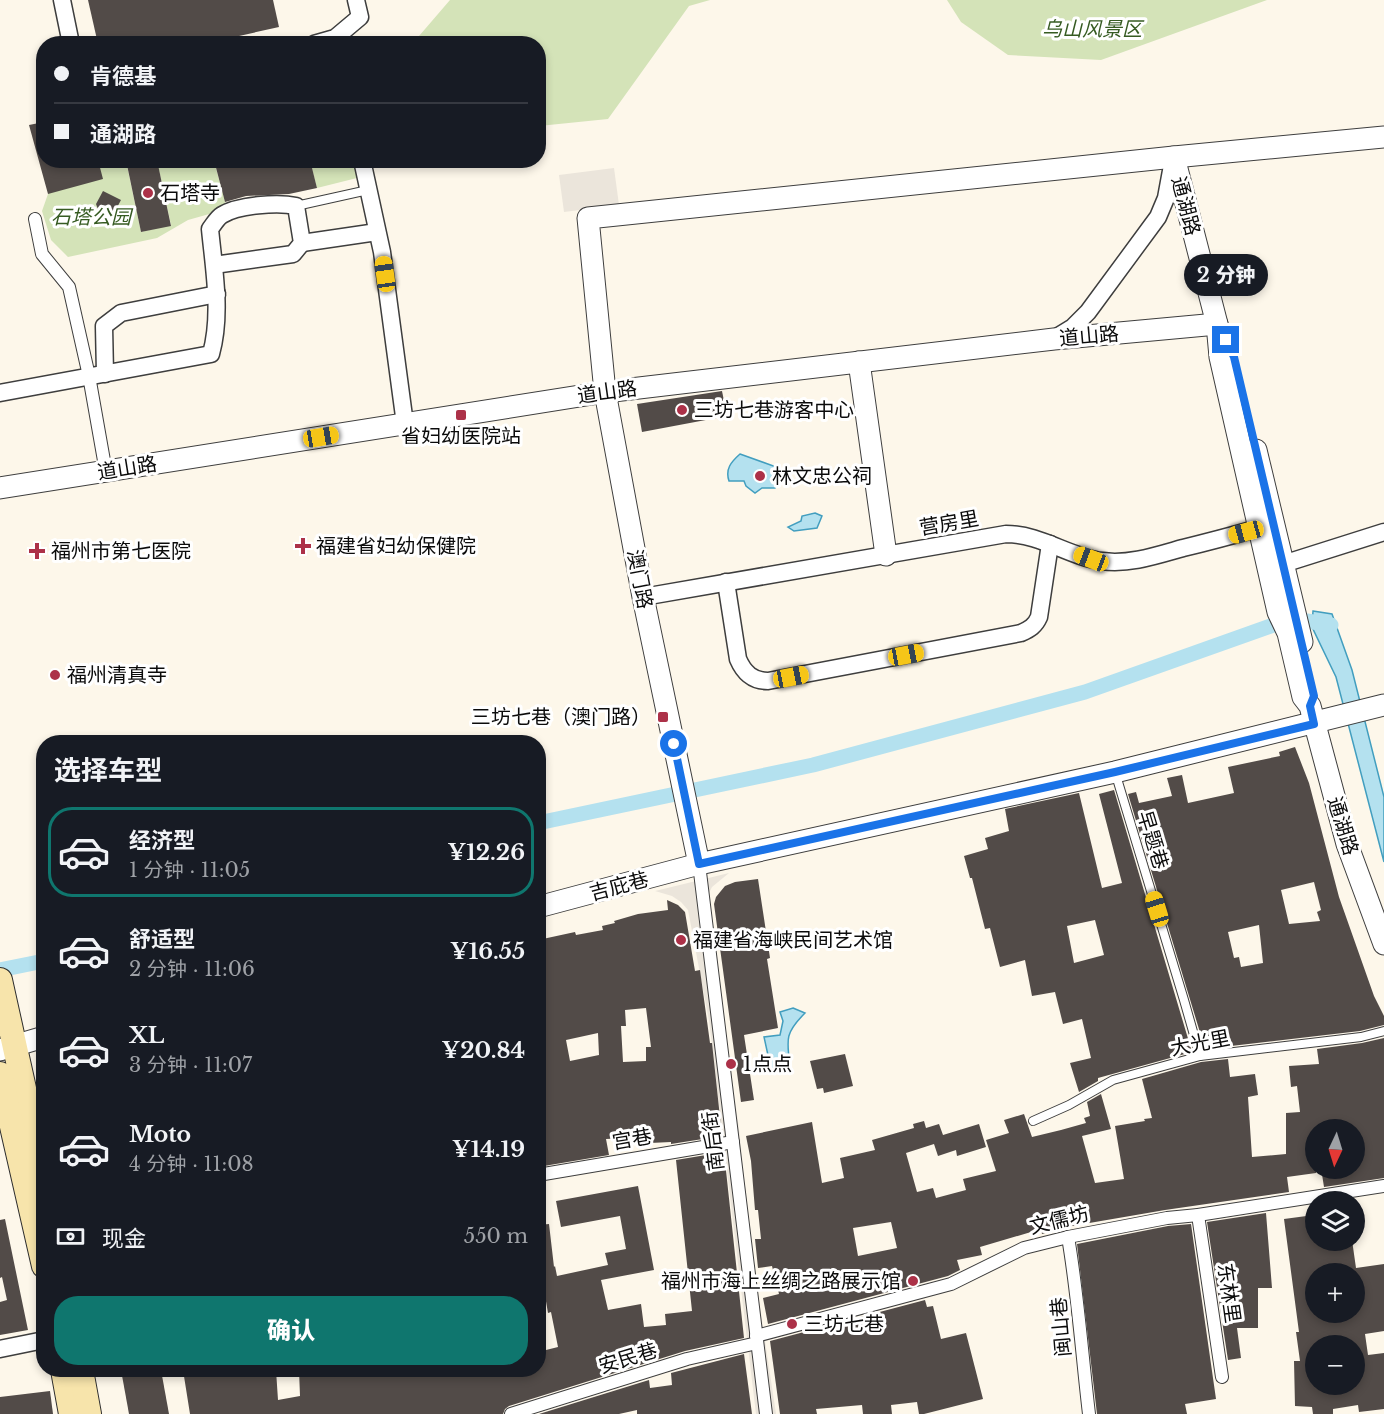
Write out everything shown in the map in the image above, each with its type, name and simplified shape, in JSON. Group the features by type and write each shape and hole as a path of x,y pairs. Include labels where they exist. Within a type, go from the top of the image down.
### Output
{"main road":[{"path":"0,980 7,1011 7,1048 36,1151"},
{"path":"0,1074 36,1231"},
{"path":"64,1377 71,1414"},
{"path":"82,1377 89,1414"}],"street":[{"path":"62,0 69,36"},
{"path":"341,36 360,18 356,0"},
{"path":"1054,339 1073,327 1088,312 1158,217 1166,198 1174,157 1384,137"},
{"name":"通湖路","path":"1174,157 1217,324 1220,357 1259,528 1293,632 1303,697 1312,715 1347,844 1384,944"},
{"name":"澳门路","path":"699,864 643,597 604,392 588,218 1174,157"},
{"path":"364,168 377,231 405,424"},
{"path":"0,393 211,354 217,294 210,230 219,217 230,210 283,203 296,206 302,243"},
{"path":"35,219 42,254 69,287 97,375 106,472"},
{"path":"214,265 293,254 302,243 377,231"},
{"path":"97,375 104,326 121,313 217,294"},
{"name":"通湖路","path":"1217,324 1234,357 1283,564 1286,610"},
{"name":"道山路","path":"0,488 604,392 1054,339 1217,324"},
{"path":"859,362 886,555"},
{"name":"营房里","path":"643,597 1006,534 1027,536 1091,559 1123,562 1259,528"},
{"path":"1283,564 1384,532"},
{"path":"726,582 738,659 752,678 768,681 1029,630 1036,624 1039,617 1050,544"},
{"name":"吉庇巷","path":"546,905 699,864 1115,772 1312,715 1364,710"},
{"name":"南后街","path":"699,864 766,1414"},
{"path":"7,1048 36,1039"},
{"name":"宫巷","path":"546,1174 733,1142"},
{"name":"文儒坊","path":"756,1340 951,1284 1024,1248 1068,1237 1167,1218 1384,1186"},
{"name":"东林里","path":"1198,1215 1222,1377"},
{"name":"闽山巷","path":"1068,1237 1078,1290 1089,1414"},
{"name":"安民巷","path":"511,1414 756,1340"},
{"path":"0,1349 36,1342"}],"lane":[{"path":"296,206 368,190"},
{"name":"早题巷","path":"1115,772 1200,1056"},
{"name":"大光里","path":"1033,1121 1069,1105 1113,1080 1200,1056 1361,1037 1384,1031"}],"green space":[{"path":"450,0 710,0 689,6 608,119 546,125 546,36 419,36"},
{"name":"乌山风景区","path":"947,0 1267,0 1101,60 1008,55 961,22"},
{"name":"石塔公园","path":"86,168 127,168 141,232 171,225 159,168 216,168 227,209 188,220 157,238 68,257 51,240 42,211 48,194"},
{"path":"312,168 363,168 365,176 317,188"}],"shaded area":[{"path":"614,168 619,205 564,212 559,175"},
{"path":"729,873 712,887 707,897 739,1129 753,1260 776,1414 756,1414 709,1021 688,910 672,896 655,891"}],"water":[{"path":"740,454 779,468 781,481 775,488 762,488 755,493 746,486 744,481 729,481 730,466"},
{"path":"815,513 822,516 817,528 794,531 788,527 801,521 802,516"},
{"path":"1313,611 1332,614 1352,670 1384,797 1384,862 1336,677 1312,627"},
{"path":"793,1008 805,1013 794,1025 789,1036 790,1065 771,1069 764,1037 780,1035 783,1021 780,1012"}],"building":[{"path":"88,0 273,0 279,27 239,36 96,36"},
{"path":"36,124 36,150 29,125"},
{"path":"41,168 100,168 103,179 48,194"},
{"name":"石塔寺","path":"128,168 159,168 171,226 141,232"},
{"path":"216,168 312,168 317,188 289,194 246,196 225,202"},
{"path":"103,191 121,200 114,213 106,216 99,212 96,204"},
{"name":"三坊七巷游客中心","path":"722,391 727,416 642,432 637,404"},
{"path":"1295,747 1309,783 1339,897 1374,996 1384,1016 1384,1025 1360,1031 1205,1049 1128,794 1136,792 1139,803 1172,796 1167,778 1182,775 1188,803 1234,793 1228,767 1280,756 1279,752","holes":["1314,882 1321,910 1317,912 1320,921 1289,924 1281,890","1259,925 1263,963 1241,967 1239,957 1234,958 1228,932"]},
{"path":"1114,790 1192,1052 1098,1078 1098,1081 1079,1092 1070,1063 1091,1058 1082,1019 1063,1024 1055,992 1032,996 1025,960 1000,967 990,928 985,929 964,856 988,849 985,838 1009,831 1005,809 1079,793 1102,888 1122,883 1099,794","holes":["1095,920 1104,955 1074,963 1067,926"]},
{"path":"758,879 778,1028 744,1035 754,1100 741,1102 714,904 716,897 725,886 735,882"},
{"path":"667,900 678,905 685,912 695,971 700,970 710,1043 712,1043 722,1136 671,1144 671,1142 650,1143 650,1137 606,1139 609,1155 546,1166 546,938 575,932 576,935 603,930 602,926 638,914 668,910","holes":["646,1008 651,1047 646,1047 646,1061 623,1062 621,1026 626,1026 625,1010","598,1033 599,1055 570,1061 566,1040"]},
{"path":"1384,1038 1384,1178 1324,1187 1323,1179 1365,1179 1365,1119 1305,1119 1305,1175 1287,1177 1289,1192 1165,1210 1066,1227 1042,1234 1041,1229 980,1247 982,1255 957,1260 960,1270 948,1276 768,1324 763,1298 779,1294 772,1266 758,1268 755,1239 761,1239 746,1136 812,1122 822,1183 844,1178 840,1158 875,1150 872,1140 914,1128 913,1124 924,1121 926,1128 939,1124 943,1135 979,1124 986,1147 957,1156 956,1150 938,1156 934,1144 906,1153 917,1192 933,1188 936,1198 966,1190 963,1179 996,1171 986,1140 1009,1133 1004,1120 1024,1114 1032,1137 1061,1130 1086,1123 1084,1118 1090,1116 1087,1102 1101,1094 1111,1129 1082,1136 1095,1183 1124,1179 1115,1126 1152,1118 1142,1079 1201,1062 1228,1059 1230,1077 1255,1074 1258,1095 1248,1097 1252,1157 1286,1154 1286,1113 1300,1112 1297,1086 1291,1087 1289,1066 1319,1064 1317,1049","holes":["891,1222 897,1248 858,1256 853,1228"]},
{"path":"845,1054 853,1086 824,1093 823,1088 817,1089 810,1061"},
{"path":"724,1152 744,1338 685,1351 509,1406 503,1414 190,1414 184,1377 276,1377 278,1400 300,1396 299,1377 546,1377 546,1350 558,1347 551,1312 548,1313 546,1301 546,1224 549,1224 557,1276 608,1265 605,1253 626,1249 620,1216 561,1227 556,1201 638,1186 654,1270 601,1280 608,1310 641,1304 644,1327 666,1325 665,1314 692,1311 676,1160"},
{"path":"1266,1213 1272,1288 1258,1288 1258,1328 1237,1328 1241,1358 1228,1360 1207,1222"},
{"path":"1305,1216 1305,1251 1354,1251 1355,1263 1305,1263 1305,1323 1365,1323 1365,1267 1384,1264 1384,1331 1365,1334 1368,1355 1384,1353 1384,1409 1359,1412 1358,1405 1333,1409 1333,1414 1313,1414 1312,1407 1295,1406 1294,1361 1300,1361 1296,1332 1299,1332 1284,1219"},
{"path":"5,1219 28,1330 0,1335 0,1302 7,1300 2,1277 0,1278 0,1220"},
{"path":"1191,1224 1216,1399 1185,1404 1187,1414 1097,1414 1077,1244 1168,1226"},
{"path":"925,1300 927,1307 933,1306 941,1339 966,1333 983,1399 924,1414 919,1414 917,1402 891,1405 892,1414 863,1414 862,1405 816,1409 817,1414 780,1414 770,1341"},
{"path":"744,1354 752,1414 637,1414 637,1410 619,1414 539,1414 649,1380 650,1388 672,1385 671,1373"},
{"path":"122,1377 162,1377 169,1414 129,1414"},
{"path":"50,1391 53,1414 0,1414 0,1397"}],"waterway":[{"path":"546,821 813,765 1085,692 1282,622 1307,621 1331,625"},
{"path":"0,970 36,963"}],"place":[{"name":"石塔寺","path":"148,193"},
{"name":"三坊七巷游客中心","path":"682,410"},
{"name":"省妇幼医院站","path":"461,415"},
{"name":"林文忠公祠","path":"760,476"},
{"name":"福建省妇幼保健院","path":"303,546"},
{"name":"福州市第七医院","path":"37,551"},
{"name":"福州清真寺","path":"55,675"},
{"name":"三坊七巷（澳门路）","path":"663,717"},
{"name":"福建省海峡民间艺术馆","path":"681,940"},
{"name":"1点点","path":"731,1064"},
{"name":"福州市海上丝绸之路展示馆","path":"913,1281"},
{"name":"三坊七巷","path":"792,1324"}],"route":[{"path":"674,744 699,864 1115,772 1314,724 1310,706 1314,696 1234,357 1226,340"}]}
